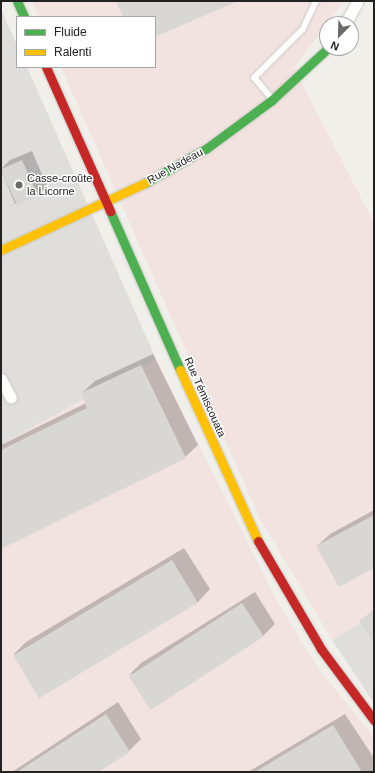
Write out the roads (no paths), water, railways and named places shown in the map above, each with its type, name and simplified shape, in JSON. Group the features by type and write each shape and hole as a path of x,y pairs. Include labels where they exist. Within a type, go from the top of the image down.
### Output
{"main road":[{"path":"17,1 24,16"},
{"name":"Rue Nadeau","path":"1,250 106,202 207,148 272,100 319,56"},
{"name":"Rue Témiscouata","path":"46,68 248,523 321,649 374,720"}],"street":[{"path":"350,16 358,1"},
{"path":"1,379 10,398"}],"lane":[{"path":"272,100 254,78 303,29 316,1"}],"place":[{"name":"Casse-croûte la Licorne","path":"19,185"}]}
